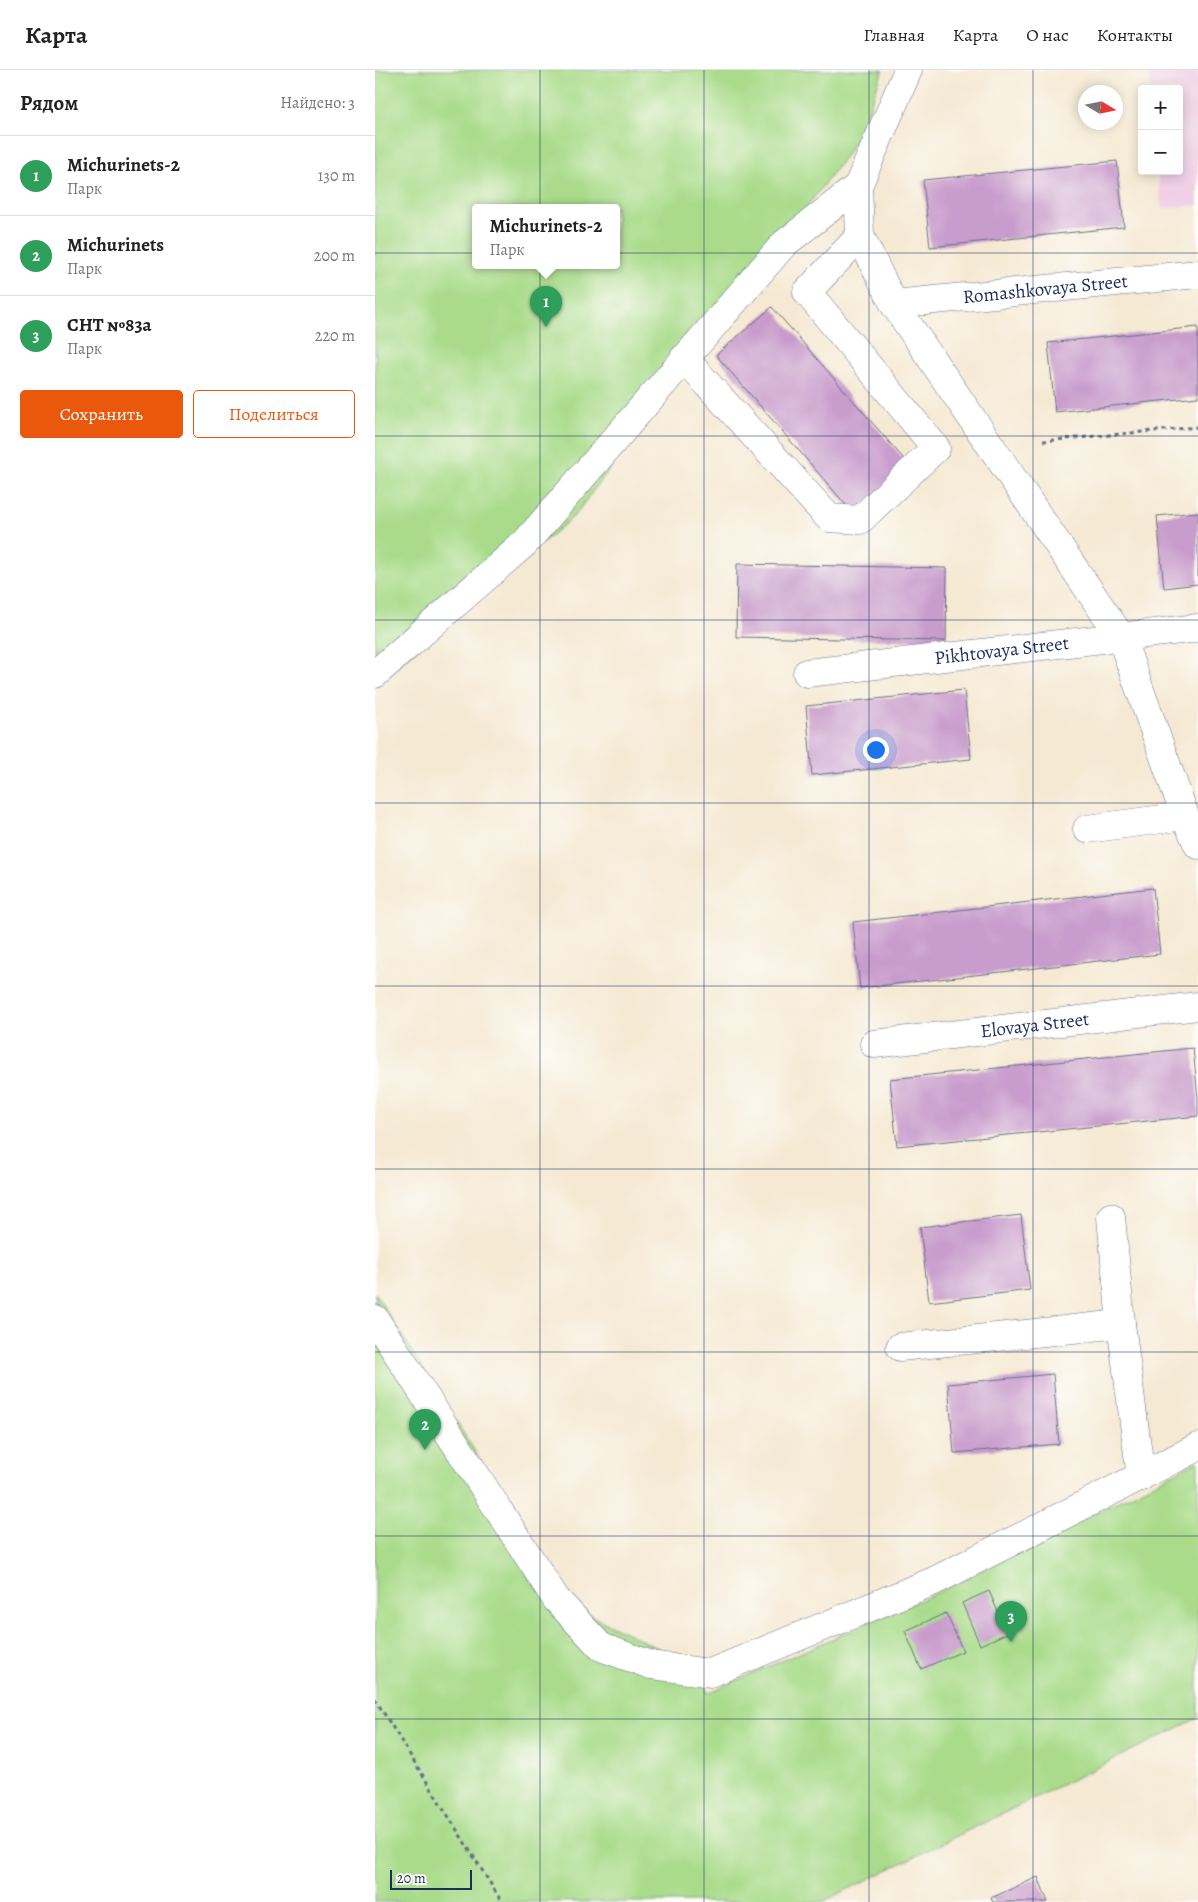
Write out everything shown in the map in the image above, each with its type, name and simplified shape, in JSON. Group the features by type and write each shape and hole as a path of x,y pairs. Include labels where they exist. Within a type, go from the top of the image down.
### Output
{"street":[{"path":"907,70 858,186 860,236 894,304 1121,636 1194,832 1087,829"},
{"path":"375,674 525,543 784,244 858,186"},
{"path":"684,358 829,518 860,520 936,448 807,292 860,236"},
{"name":"Romashkovaya Street","path":"894,304 1198,274"},
{"name":"Pikhtovaya Street","path":"807,673 1198,628"},
{"name":"Elovaya Street","path":"874,1044 1198,1006"},
{"path":"1111,1217 1121,1324 1141,1476"},
{"path":"375,1319 556,1600 601,1647 651,1665 711,1672 934,1582 1198,1446"},
{"path":"900,1347 1121,1324"}],"path":[{"path":"1043,441 1198,428"},
{"path":"375,1699 502,1902"}],"shaded area":[{"path":"1149,70 1198,70 1198,205 1161,209 1158,175 1183,175 1183,85 1150,85"}],"green space":[{"path":"375,70 883,70 858,139 574,516 375,685"},
{"path":"375,1293 573,1607 697,1667 708,1693 939,1592 1198,1461 1198,1718 822,1902 375,1902"}],"building":[{"path":"1117,161 1124,227 930,247 923,180"},
{"path":"772,307 909,465 853,513 716,355"},
{"path":"1198,327 1198,397 1055,412 1048,343"},
{"path":"1198,512 1198,584 1164,588 1157,516"},
{"path":"737,564 947,568 946,641 736,637"},
{"path":"964,690 971,759 812,775 806,706"},
{"path":"1153,888 1160,954 860,988 853,922"},
{"path":"1193,1048 1198,1116 897,1146 890,1079"},
{"path":"1021,1215 1030,1290 929,1302 920,1227"},
{"path":"1053,1374 1059,1444 954,1453 948,1384"},
{"path":"989,1591 1007,1633 980,1645 962,1603"},
{"path":"946,1613 963,1651 921,1669 905,1631"},
{"path":"1038,1877 1048,1902 993,1902 991,1898"}],"place":[{"name":"Michurinets-2","path":"546,327"},
{"name":"Michurinets","path":"425,1450"},
{"name":"СНТ №83а","path":"1011,1642"}]}
